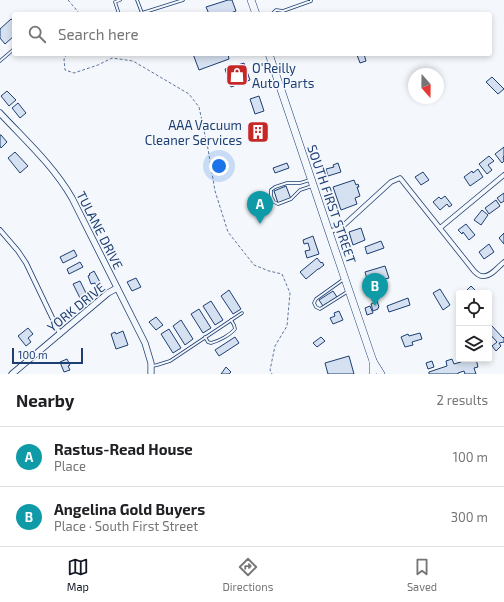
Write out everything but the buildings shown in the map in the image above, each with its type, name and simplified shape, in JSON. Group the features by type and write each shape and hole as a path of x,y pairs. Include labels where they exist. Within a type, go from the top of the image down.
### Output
{"main road":[{"path":"251,0 255,12"},
{"name":"SOUTH FIRST STREET","path":"270,56 373,361 381,374"},
{"name":"SOUTH FIRST STREET","path":"373,361 373,374"}],"street":[{"name":"TULANE DRIVE","path":"0,113 43,158 72,198 144,343 151,366 151,374"},
{"path":"440,228 504,175"},
{"path":"329,232 344,225 391,182 400,178 474,271 483,277 488,276 504,262"},
{"path":"0,230 26,263 60,334"},
{"name":"YORK DRIVE","path":"12,374 117,288"}],"lane":[{"path":"118,12 115,2 120,0"},
{"path":"137,0 140,12"},
{"path":"147,12 183,0"},
{"path":"274,12 276,10 283,11 311,0"},
{"path":"0,61 12,51"},
{"path":"286,183 312,183 300,190 291,199 278,204 274,202 271,196 271,190 286,183"},
{"path":"345,279 316,298 314,303 316,307 320,309 349,290"},
{"path":"151,366 170,360 242,313"},
{"path":"206,337 208,342 211,343 233,331 235,329 231,320"}],"path":[{"path":"68,0 78,12"},
{"path":"66,56 64,59 65,70 74,73 98,65 112,58 133,61 189,94 199,107 215,191 228,232 254,265 282,274 290,293 287,326 275,346 270,370 272,374"}],"place":[{"name":"O'Reilly Auto Parts","path":"237,75"},
{"name":"AAA Vacuum Cleaner Services","path":"258,132"},
{"name":"Rastus-Read House","path":"260,224"},
{"name":"Angelina Gold Buyers","path":"375,306"}]}
